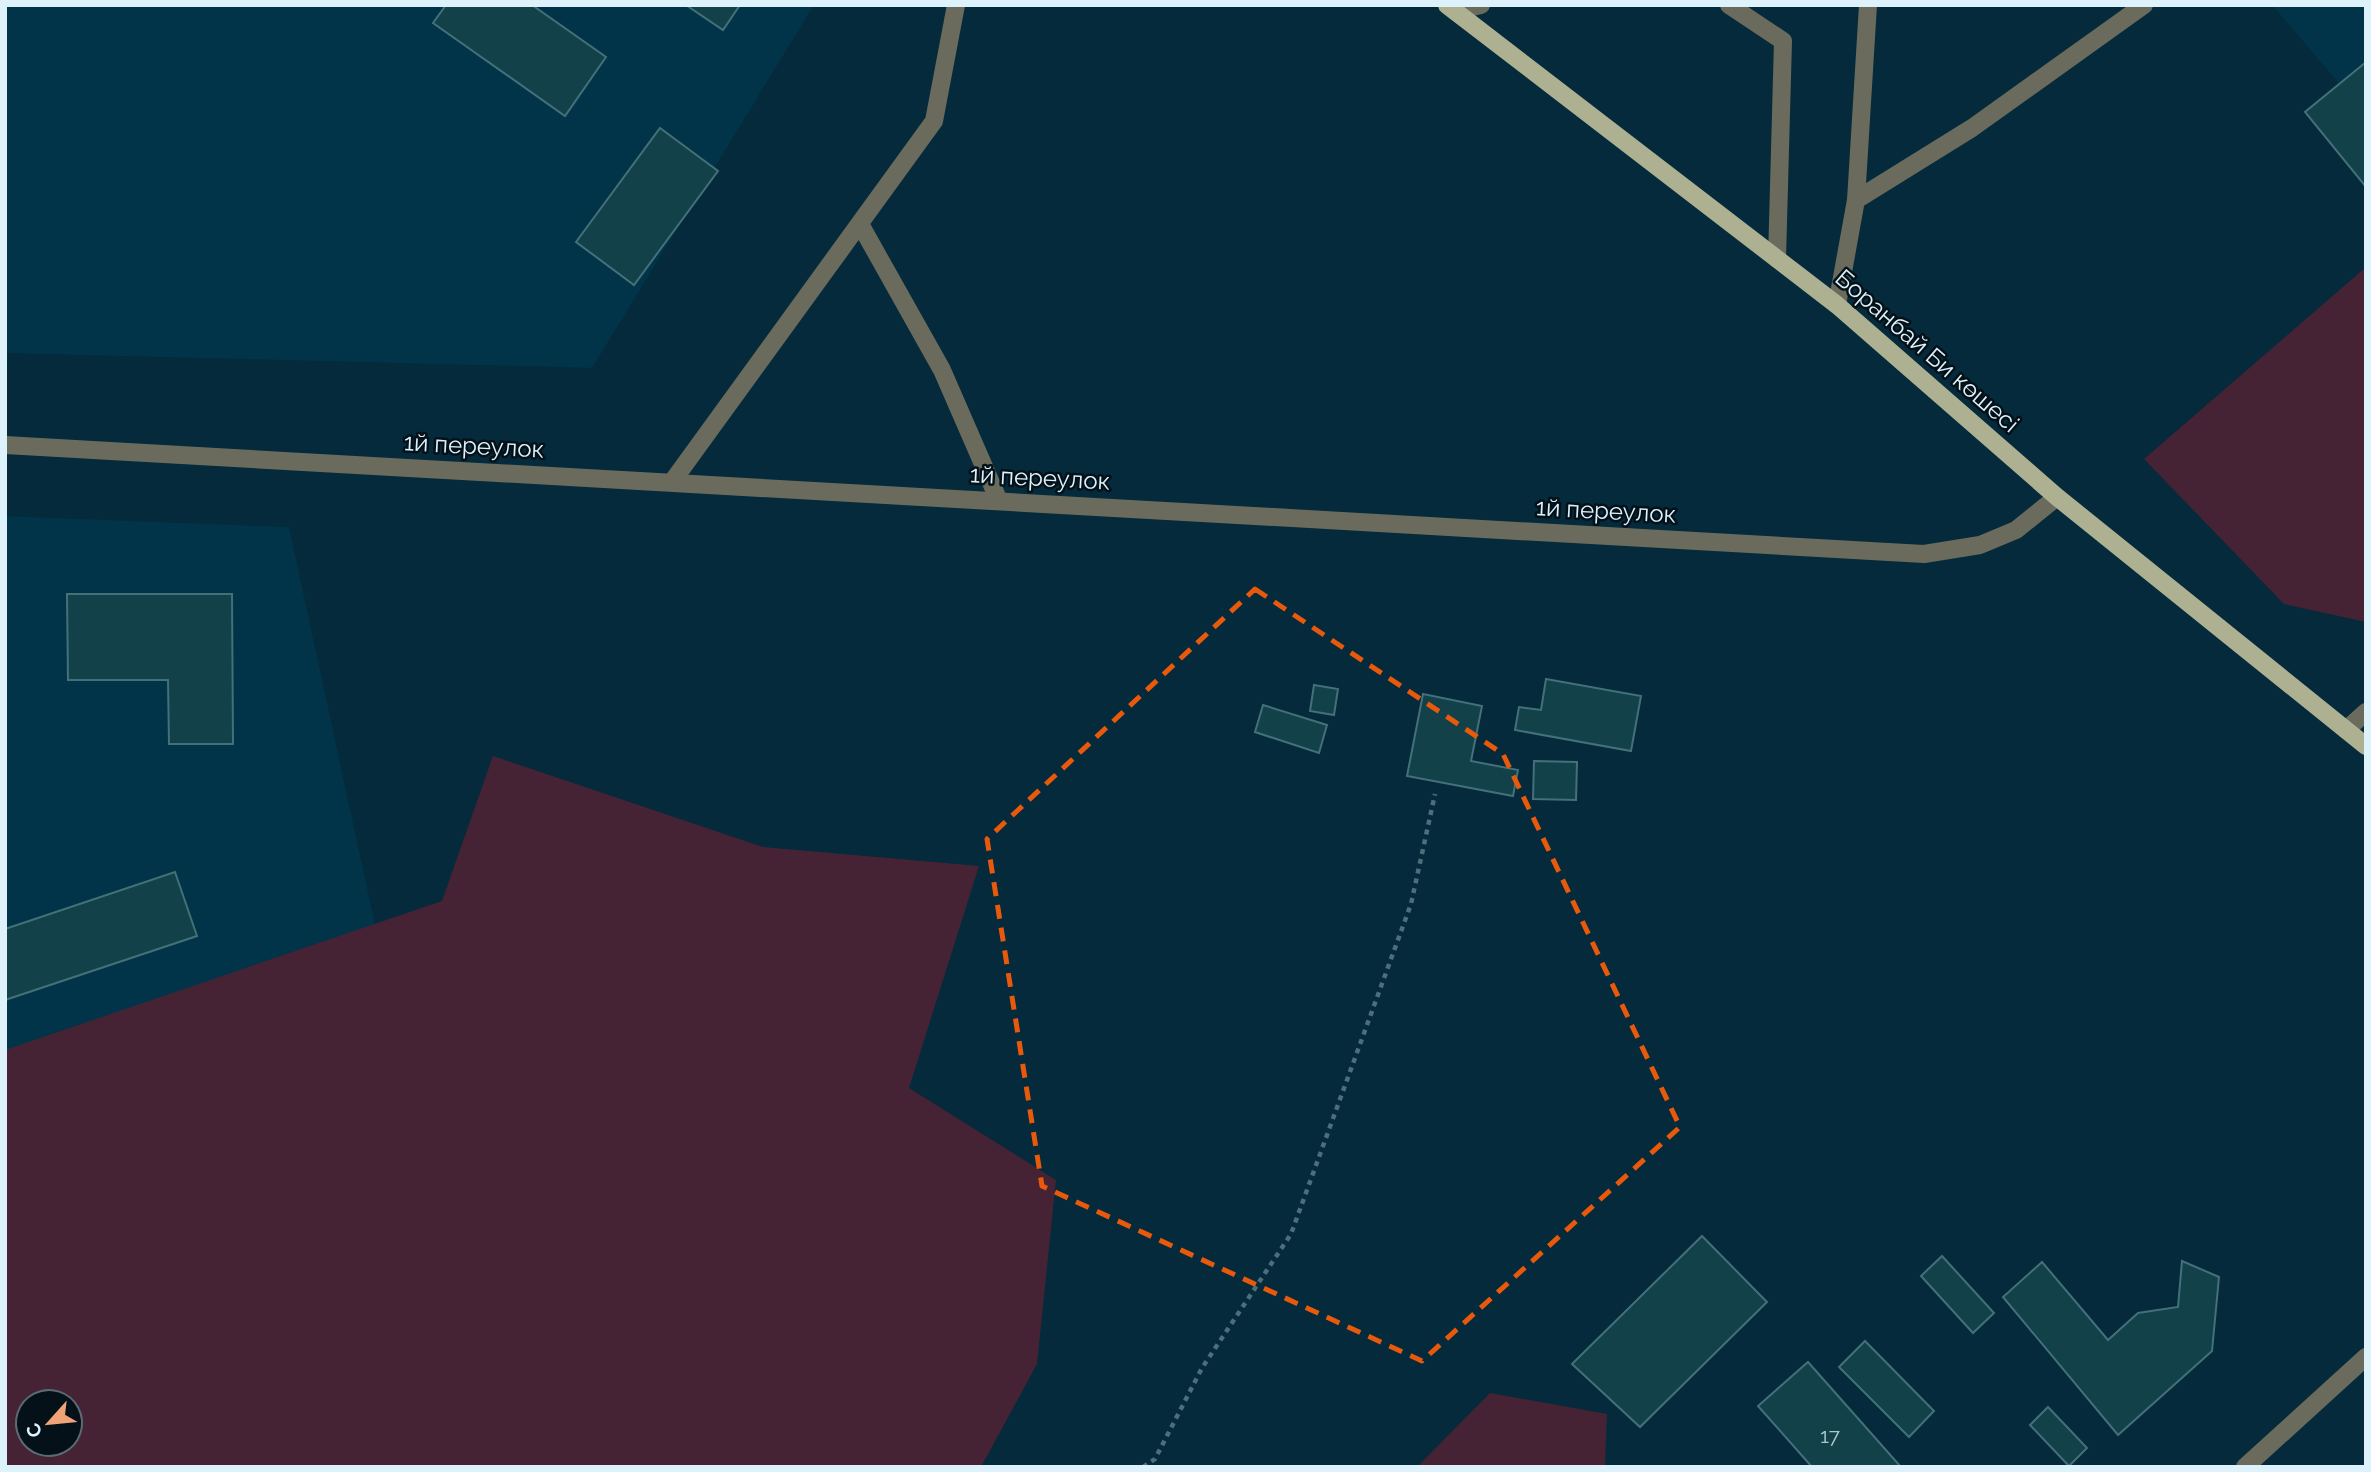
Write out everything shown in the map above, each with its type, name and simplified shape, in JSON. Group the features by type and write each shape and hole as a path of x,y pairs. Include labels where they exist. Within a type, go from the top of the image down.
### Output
{"main road":[{"name":"Боранбай Би көшесі","path":"1451,8 1838,305 2057,497 2366,746"}],"street":[{"path":"672,482 934,121 956,5"},
{"path":"1451,8 1481,5"},
{"path":"1729,5 1783,41 1777,259"},
{"path":"1838,305 1856,200 1868,5"},
{"path":"1856,200 1972,128 2144,5"},
{"path":"860,224 942,370 999,500"},
{"name":"1й переулок","path":"5,445 1924,554 1980,545 2016,530 2057,497"},
{"path":"2346,730 2366,712"},
{"path":"2245,1467 2366,1357"}],"path":[{"path":"1143,1467 1155,1459 1202,1368 1291,1234 1411,904 1434,794"}],"highlighted area":[{"path":"1255,589 1503,754 1680,1127 1422,1361 1042,1186 987,839"}],"shaded area":[{"path":"5,5 814,5 592,368 5,353"},
{"path":"2272,5 2366,5 2366,115"},
{"path":"2366,267 2366,622 2284,604 2144,459"},
{"path":"5,516 289,527 422,1142 5,1318"},
{"path":"493,756 763,847 979,866 909,1088 1056,1180 1037,1364 981,1467 5,1467 5,1050 442,901"},
{"path":"1490,1393 1607,1414 1605,1467 1417,1467"}],"building":[{"path":"446,5 532,5 606,57 565,116 433,23"},
{"path":"686,5 740,5 723,30"},
{"path":"2366,62 2366,187 2305,112"},
{"path":"660,128 718,171 634,285 576,242"},
{"path":"67,594 232,594 233,744 169,744 168,680 68,680"},
{"path":"1546,679 1641,696 1631,751 1515,730 1519,707 1541,710"},
{"path":"1314,685 1338,689 1334,715 1310,711"},
{"path":"1423,694 1482,706 1471,761 1518,770 1513,796 1407,776"},
{"path":"1263,705 1327,725 1319,753 1255,732"},
{"path":"1534,761 1577,762 1576,800 1533,799"},
{"path":"175,872 197,936 5,1000 5,929"},
{"path":"1702,1236 1767,1302 1640,1427 1572,1364"},
{"path":"1942,1256 1994,1313 1973,1333 1921,1276"},
{"path":"2182,1261 2219,1277 2212,1351 2118,1435 2003,1297 2042,1262 2108,1340 2138,1313 2178,1307"},
{"path":"1865,1341 1934,1411 1909,1437 1839,1367"},
{"path":"1808,1362 1901,1467 1812,1467 1758,1406"},
{"path":"2048,1407 2087,1448 2069,1466 2030,1425"}]}
